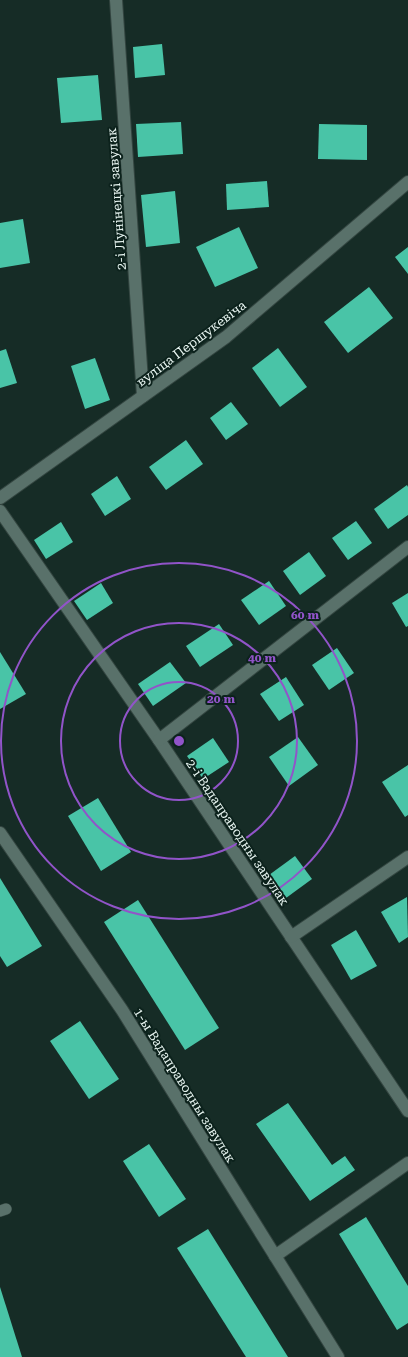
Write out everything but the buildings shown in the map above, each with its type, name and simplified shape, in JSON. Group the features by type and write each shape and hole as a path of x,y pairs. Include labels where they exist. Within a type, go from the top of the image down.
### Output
{"street":[{"name":"2-і Лунінецкі завулак","path":"116,0 143,396"},
{"name":"вуліца Першукевіча","path":"0,498 226,337 408,182"},
{"name":"2-і Вадаправодны завулак","path":"0,512 159,740 408,1111"},
{"path":"159,740 408,547"},
{"name":"1-ы Вадаправодны завулак","path":"0,833 122,1010 338,1357"},
{"path":"291,937 408,857"},
{"path":"276,1256 408,1163"}]}
